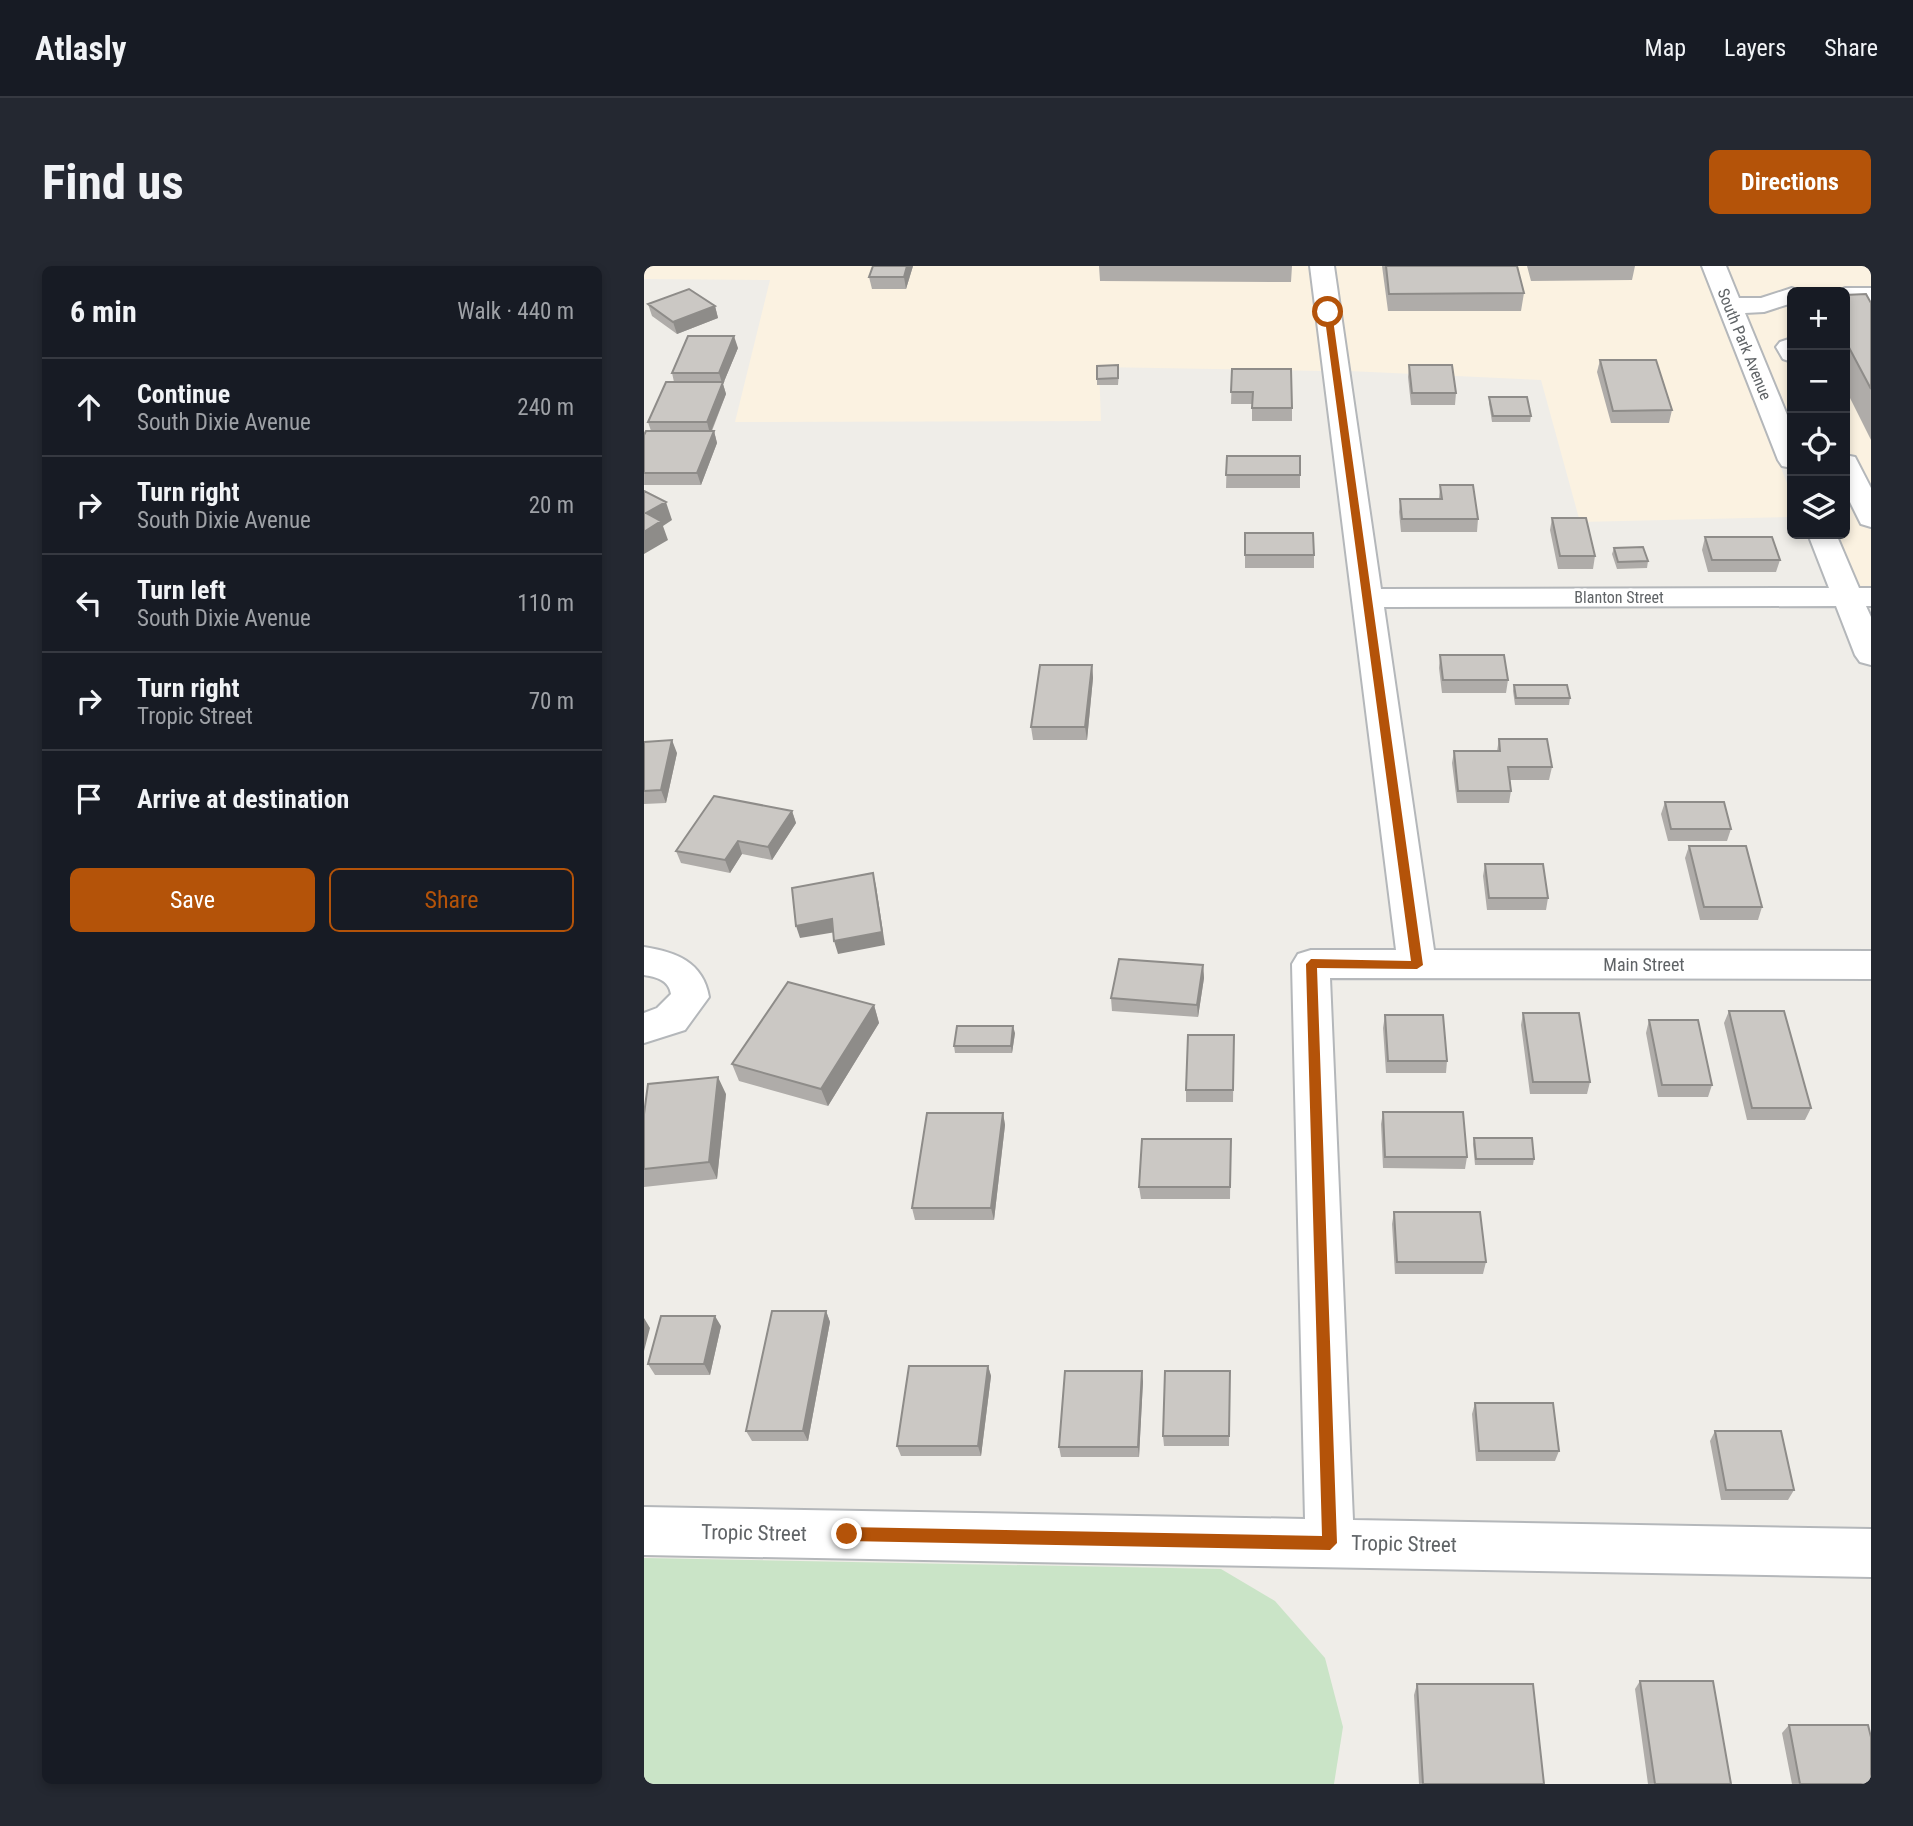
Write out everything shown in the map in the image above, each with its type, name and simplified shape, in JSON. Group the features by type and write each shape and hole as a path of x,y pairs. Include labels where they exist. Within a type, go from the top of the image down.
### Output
{"street":[{"path":"1322,266 1417,965"},
{"name":"South Park Avenue","path":"1714,266 1787,448"},
{"path":"1730,306 1764,305 1787,290"},
{"path":"1850,295 1871,295"},
{"path":"1758,376 1787,375"},
{"path":"1850,474 1871,518"},
{"path":"1850,527 1871,527"},
{"path":"1825,539 1859,597 1871,655"},
{"name":"Blanton Street","path":"1367,598 1859,597"},
{"path":"644,961 674,968 689,986 690,997 671,1019 644,1028"},
{"name":"Main Street","path":"1330,1543 1311,964 1871,965"},
{"name":"Tropic Street","path":"644,1531 1871,1553"}],"shaded area":[{"path":"644,266 1310,266 1323,371 1099,367 1101,421 735,422 770,280 644,279"},
{"path":"1334,266 1702,266 1787,483 1787,517 1580,522 1541,380 1349,371"},
{"path":"1726,266 1871,266 1871,586 1857,586 1838,539 1850,539 1850,287 1787,287 1787,415"}],"green space":[{"path":"644,1558 1221,1569 1275,1601 1325,1658 1343,1727 1334,1784 644,1784"}],"building":[{"path":"873,266 907,266 904,277 869,277"},
{"path":"1386,266 1517,266 1524,293 1389,294"},
{"path":"689,289 715,306 673,322 648,304"},
{"path":"1866,294 1871,303 1871,389 1850,349 1850,295"},
{"path":"688,336 734,336 719,373 672,373"},
{"path":"1600,360 1656,360 1672,410 1613,411"},
{"path":"1118,365 1118,378 1097,379 1097,366"},
{"path":"1409,365 1452,365 1456,393 1412,393"},
{"path":"1232,369 1291,369 1292,408 1252,408 1253,392 1231,392"},
{"path":"666,382 723,382 707,422 648,422"},
{"path":"1489,397 1527,397 1531,416 1493,416"},
{"path":"646,431 714,431 697,473 644,473"},
{"path":"1227,456 1300,456 1300,475 1226,475"},
{"path":"1440,485 1473,485 1478,519 1402,519 1400,499 1442,499"},
{"path":"644,491 666,502 646,513 661,521 644,532"},
{"path":"1552,518 1586,518 1595,556 1560,556"},
{"path":"1245,533 1313,533 1314,555 1245,555"},
{"path":"1705,537 1772,537 1780,560 1712,560"},
{"path":"1643,547 1648,561 1618,562 1614,548"},
{"path":"1440,655 1504,655 1508,680 1443,680"},
{"path":"1040,665 1092,665 1085,727 1031,727"},
{"path":"1514,685 1567,685 1570,698 1516,698"},
{"path":"1499,739 1547,739 1552,767 1508,767 1511,791 1458,791 1454,751 1500,751"},
{"path":"672,740 661,790 644,791 644,742"},
{"path":"714,796 792,811 768,847 738,841 725,860 676,851"},
{"path":"1665,802 1724,802 1731,829 1671,829"},
{"path":"1689,846 1746,846 1762,907 1704,907"},
{"path":"1485,864 1543,864 1548,898 1489,898"},
{"path":"873,873 882,932 834,941 832,919 796,926 792,888"},
{"path":"1119,959 1203,965 1197,1005 1111,998"},
{"path":"788,982 874,1005 821,1089 732,1064"},
{"path":"1729,1011 1784,1011 1811,1108 1752,1108"},
{"path":"1523,1013 1579,1013 1590,1082 1533,1082"},
{"path":"1385,1015 1443,1015 1447,1061 1388,1061"},
{"path":"1649,1020 1698,1020 1712,1085 1662,1085"},
{"path":"957,1026 1013,1026 1011,1046 954,1046"},
{"path":"1188,1035 1234,1035 1233,1090 1186,1090"},
{"path":"718,1077 709,1162 644,1169 644,1114 648,1084"},
{"path":"1383,1112 1463,1112 1467,1157 1385,1157"},
{"path":"927,1113 1003,1113 991,1208 912,1208"},
{"path":"1474,1138 1532,1138 1534,1159 1476,1159"},
{"path":"1142,1139 1231,1139 1230,1187 1139,1187"},
{"path":"1394,1212 1480,1212 1486,1262 1397,1262"},
{"path":"772,1311 826,1311 803,1431 746,1431"},
{"path":"661,1316 715,1316 704,1364 648,1364"},
{"path":"909,1366 988,1366 978,1446 897,1446"},
{"path":"1065,1371 1142,1371 1138,1447 1059,1447"},
{"path":"1165,1371 1230,1371 1229,1436 1163,1436"},
{"path":"1475,1403 1553,1403 1559,1451 1479,1451"},
{"path":"1715,1431 1781,1431 1794,1490 1726,1490"},
{"path":"1640,1681 1713,1681 1731,1784 1655,1784"},
{"path":"1417,1684 1533,1684 1544,1784 1423,1784"},
{"path":"1789,1725 1868,1725 1871,1737 1871,1784 1800,1784"}],"route":[{"path":"847,1534 1330,1543 1311,964 1417,965 1328,312"}]}
